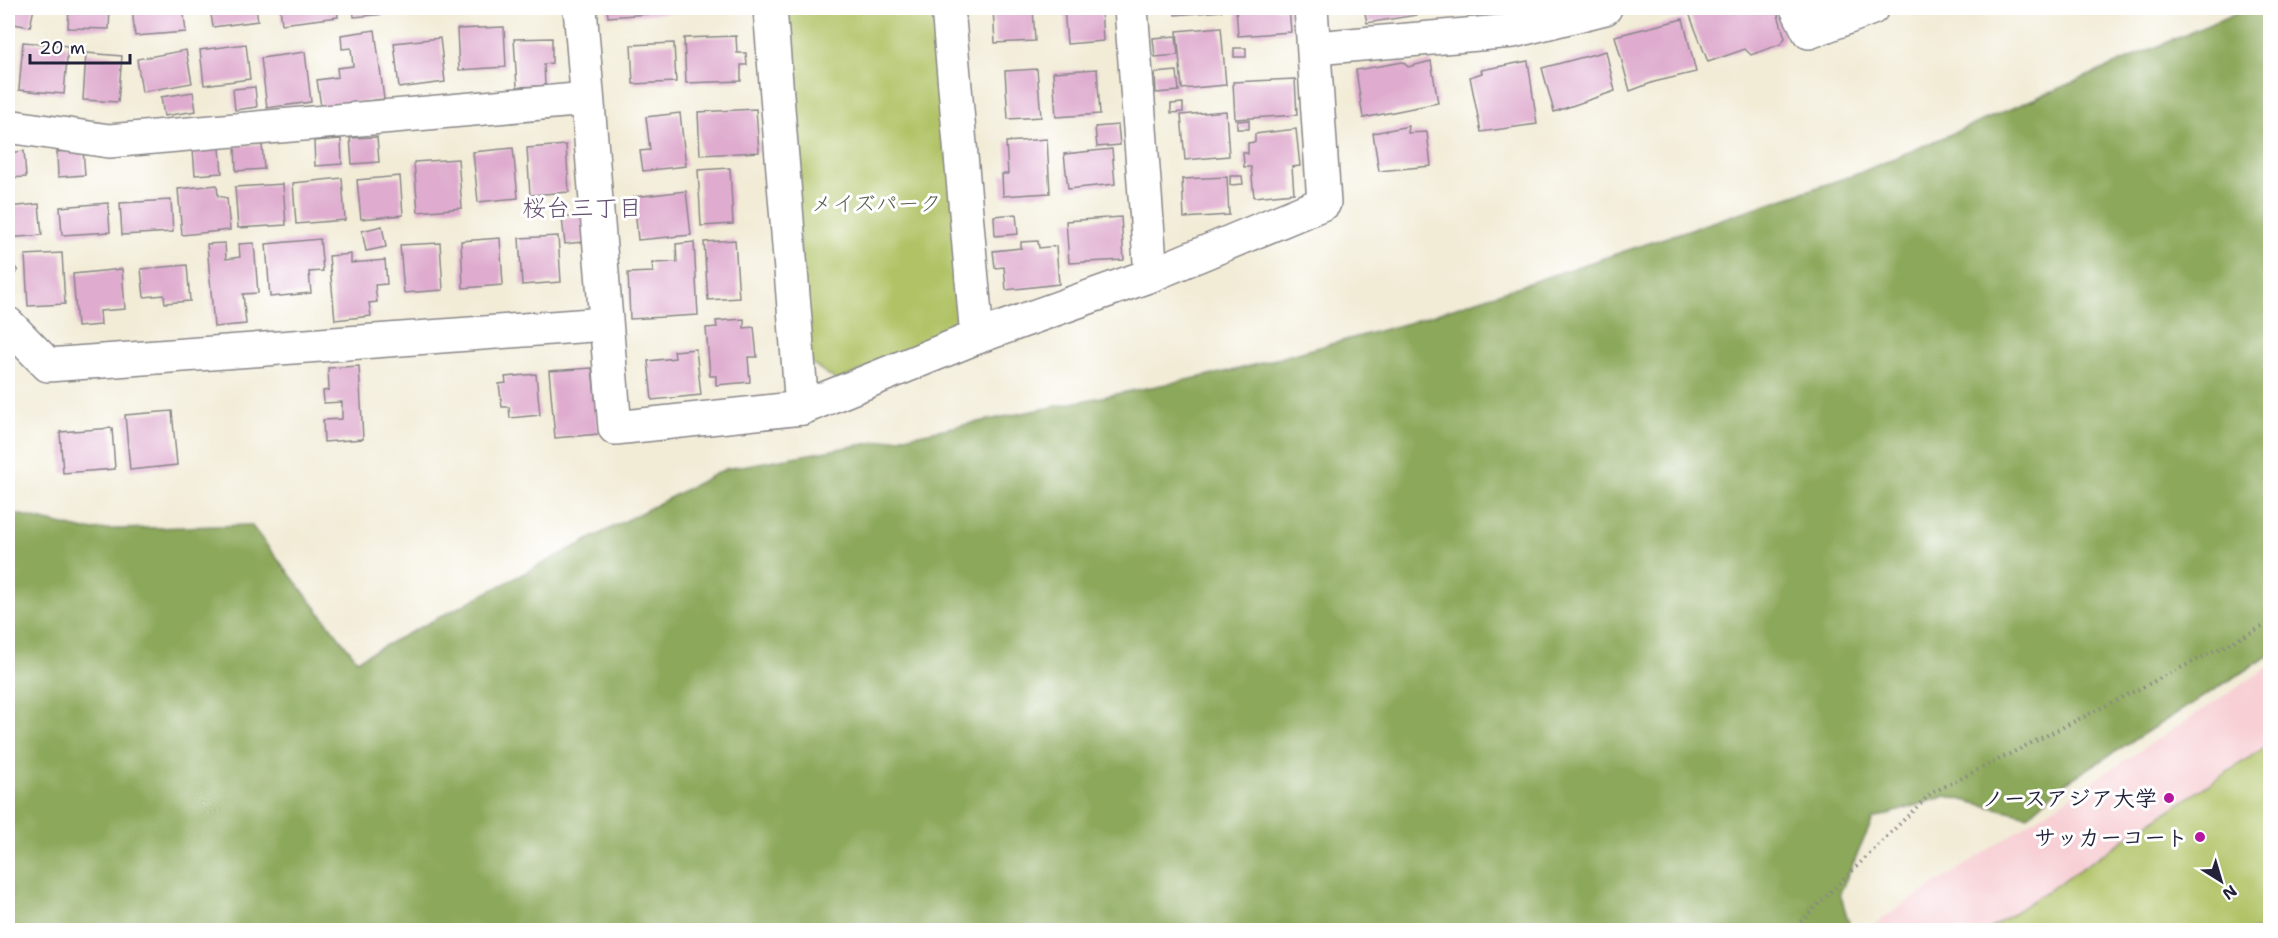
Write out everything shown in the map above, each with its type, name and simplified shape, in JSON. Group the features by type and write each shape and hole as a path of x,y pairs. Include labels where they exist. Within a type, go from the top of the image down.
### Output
{"street":[{"path":"580,8 615,429 802,408 977,337 1151,275 1324,203 1311,8"},
{"path":"770,8 802,408"},
{"path":"948,8 977,337"},
{"path":"1131,8 1151,275"},
{"path":"1315,48 1513,31 1605,8"},
{"path":"1797,8 1809,32 1872,8"},
{"path":"8,126 109,141 587,99"},
{"path":"8,324 48,365 605,324"}],"path":[{"path":"1792,930 1930,794 2271,623"}],"shaded area":[{"name":"ノースアジア大学","path":"2270,666 2270,930 1865,930"}],"green space":[{"name":"メイズパーク","path":"780,8 939,8 966,327 837,381 810,362"},
{"path":"2248,8 2270,8 2270,655 2065,783 2028,816 1946,796 1873,819 1840,893 1851,930 8,930 8,512 85,530 251,525 357,660 725,469 899,438 1235,370 1408,323 1857,174"},
{"name":"サッカーコート","path":"2270,744 2270,930 1988,930"}],"building":[{"path":"8,8 34,8 30,27 8,23"},
{"path":"69,8 110,8 109,29 68,28"},
{"path":"132,8 183,8 186,32 135,36"},
{"path":"210,8 256,8 258,21 213,27"},
{"path":"280,8 337,8 338,17 282,24"},
{"path":"353,8 417,8 417,11 354,17"},
{"path":"430,8 451,8 451,9 430,11"},
{"path":"607,8 674,8 674,12 608,17"},
{"path":"681,8 702,8 702,9 681,11"},
{"path":"993,8 1033,8 1035,41 995,43"},
{"path":"1064,8 1101,8 1103,41 1067,44"},
{"path":"1149,8 1172,8 1172,11 1149,13"},
{"path":"1174,8 1222,8 1222,11 1175,15"},
{"path":"1236,8 1289,8 1291,32 1238,36"},
{"path":"1364,8 1416,8 1417,15 1367,23"},
{"path":"1428,8 1447,8 1447,9 1428,12"},
{"path":"1687,8 1776,8 1785,38 1781,44 1751,55 1745,49 1708,62"},
{"path":"1683,19 1696,72 1654,82 1630,91 1615,36"},
{"path":"504,27 506,67 459,70 457,29"},
{"path":"1221,27 1226,85 1182,89 1177,31"},
{"path":"375,30 384,99 321,107 317,80 338,77 337,68 353,66 351,48 342,49 341,35"},
{"path":"736,36 737,53 746,53 747,65 741,65 741,81 686,83 684,38"},
{"path":"1176,36 1178,55 1155,57 1153,38"},
{"path":"440,38 445,82 399,88 394,43"},
{"path":"552,38 552,63 544,64 545,86 517,87 514,39"},
{"path":"23,42 68,46 64,94 19,90"},
{"path":"674,43 676,82 633,84 631,45"},
{"path":"246,44 250,79 204,85 200,50"},
{"path":"1234,48 1246,48 1246,57 1234,57"},
{"path":"186,50 192,83 142,92 137,59"},
{"path":"1606,51 1615,91 1554,112 1542,68"},
{"path":"305,52 311,102 267,108 261,58"},
{"path":"86,53 122,56 118,102 83,100"},
{"path":"1431,61 1438,103 1363,118 1356,70 1403,62 1408,67"},
{"path":"1528,61 1537,124 1481,132 1470,77 1482,73 1481,70"},
{"path":"1037,69 1041,117 1008,119 1005,71"},
{"path":"1097,69 1100,114 1056,117 1053,72"},
{"path":"1177,71 1179,91 1156,93 1155,73"},
{"path":"1295,79 1297,115 1235,119 1233,82"},
{"path":"255,87 257,107 235,110 233,89"},
{"path":"193,92 196,111 164,116 161,97"},
{"path":"1183,103 1183,112 1171,113 1171,104"},
{"path":"756,109 759,152 700,155 698,112"},
{"path":"1226,111 1229,156 1185,160 1181,115"},
{"path":"680,113 686,166 643,171 640,151 650,150 646,117"},
{"path":"1249,120 1249,129 1237,129 1237,121"},
{"path":"1118,125 1120,145 1097,147 1095,127"},
{"path":"1409,126 1408,133 1427,132 1431,166 1379,171 1373,133"},
{"path":"1296,129 1300,166 1292,167 1294,193 1254,197 1251,167 1244,167 1243,152 1248,154 1248,143 1255,142 1255,134"},
{"path":"377,137 379,162 352,164 350,138"},
{"path":"341,139 342,164 315,166 314,141"},
{"path":"1047,139 1050,193 1003,196 1002,174 1008,174 1006,142"},
{"path":"262,144 264,169 236,171 235,146"},
{"path":"566,145 569,192 530,195 527,148"},
{"path":"220,148 222,173 195,175 193,150"},
{"path":"513,148 518,198 478,202 473,152"},
{"path":"1112,149 1115,184 1068,189 1064,154"},
{"path":"83,150 85,175 58,177 57,152"},
{"path":"24,151 26,177 8,178 8,153"},
{"path":"458,159 462,208 418,212 414,162"},
{"path":"730,168 733,224 701,226 698,170"},
{"path":"400,176 403,215 361,219 357,180"},
{"path":"1230,176 1242,176 1243,184 1230,185"},
{"path":"1227,177 1229,215 1184,218 1182,179"},
{"path":"342,178 345,220 296,224 293,183"},
{"path":"283,184 286,225 238,228 235,187"},
{"path":"217,185 218,196 227,198 230,230 182,235 178,189"},
{"path":"686,191 691,235 638,240 634,197"},
{"path":"171,200 173,232 122,235 120,203"},
{"path":"108,203 110,232 62,235 60,207"},
{"path":"39,204 42,235 8,238 8,207"},
{"path":"1016,214 1018,234 995,236 994,216"},
{"path":"587,215 590,241 565,244 562,218"},
{"path":"1121,217 1124,260 1069,263 1066,221"},
{"path":"382,226 386,247 366,251 362,231"},
{"path":"558,236 561,282 522,285 519,238"},
{"path":"500,238 503,285 463,288 461,241"},
{"path":"320,239 323,271 309,272 311,293 270,297 266,244"},
{"path":"735,240 739,298 708,300 704,242"},
{"path":"1038,241 1039,248 1056,246 1059,284 1006,290 1004,267 995,268 993,251 1021,248 1021,242"},
{"path":"694,242 698,315 630,319 628,273 653,272 652,263 677,262 676,244"},
{"path":"225,243 226,259 240,257 239,244 254,243 258,293 243,294 246,324 214,327 207,244"},
{"path":"440,243 443,290 404,293 400,245"},
{"path":"62,253 65,304 28,306 25,255"},
{"path":"351,254 351,263 385,260 387,284 375,285 377,302 369,303 371,316 335,320 329,256"},
{"path":"8,259 18,271 8,280"},
{"path":"187,265 190,301 165,303 164,295 144,297 141,269"},
{"path":"122,269 125,309 100,311 101,325 77,327 73,274"},
{"path":"744,319 744,328 754,327 757,357 748,357 750,382 716,385 716,376 710,376 706,328 717,327 716,321"},
{"path":"696,349 701,395 652,400 648,361 675,358 674,351"},
{"path":"359,366 363,439 324,442 323,420 342,419 342,402 324,403 323,391 329,390 328,368"},
{"path":"592,368 599,434 555,438 549,371"},
{"path":"536,374 540,415 510,418 509,407 502,407 499,384 506,383 505,377"},
{"path":"172,411 177,465 130,470 125,415"},
{"path":"112,428 115,469 63,473 60,432"}],"place":[{"name":"ノースアジア大学","path":"2169,798"},
{"name":"サッカーコート","path":"2200,837"}],"district":[{"name":"桜台三丁目","path":"582,208"}]}
